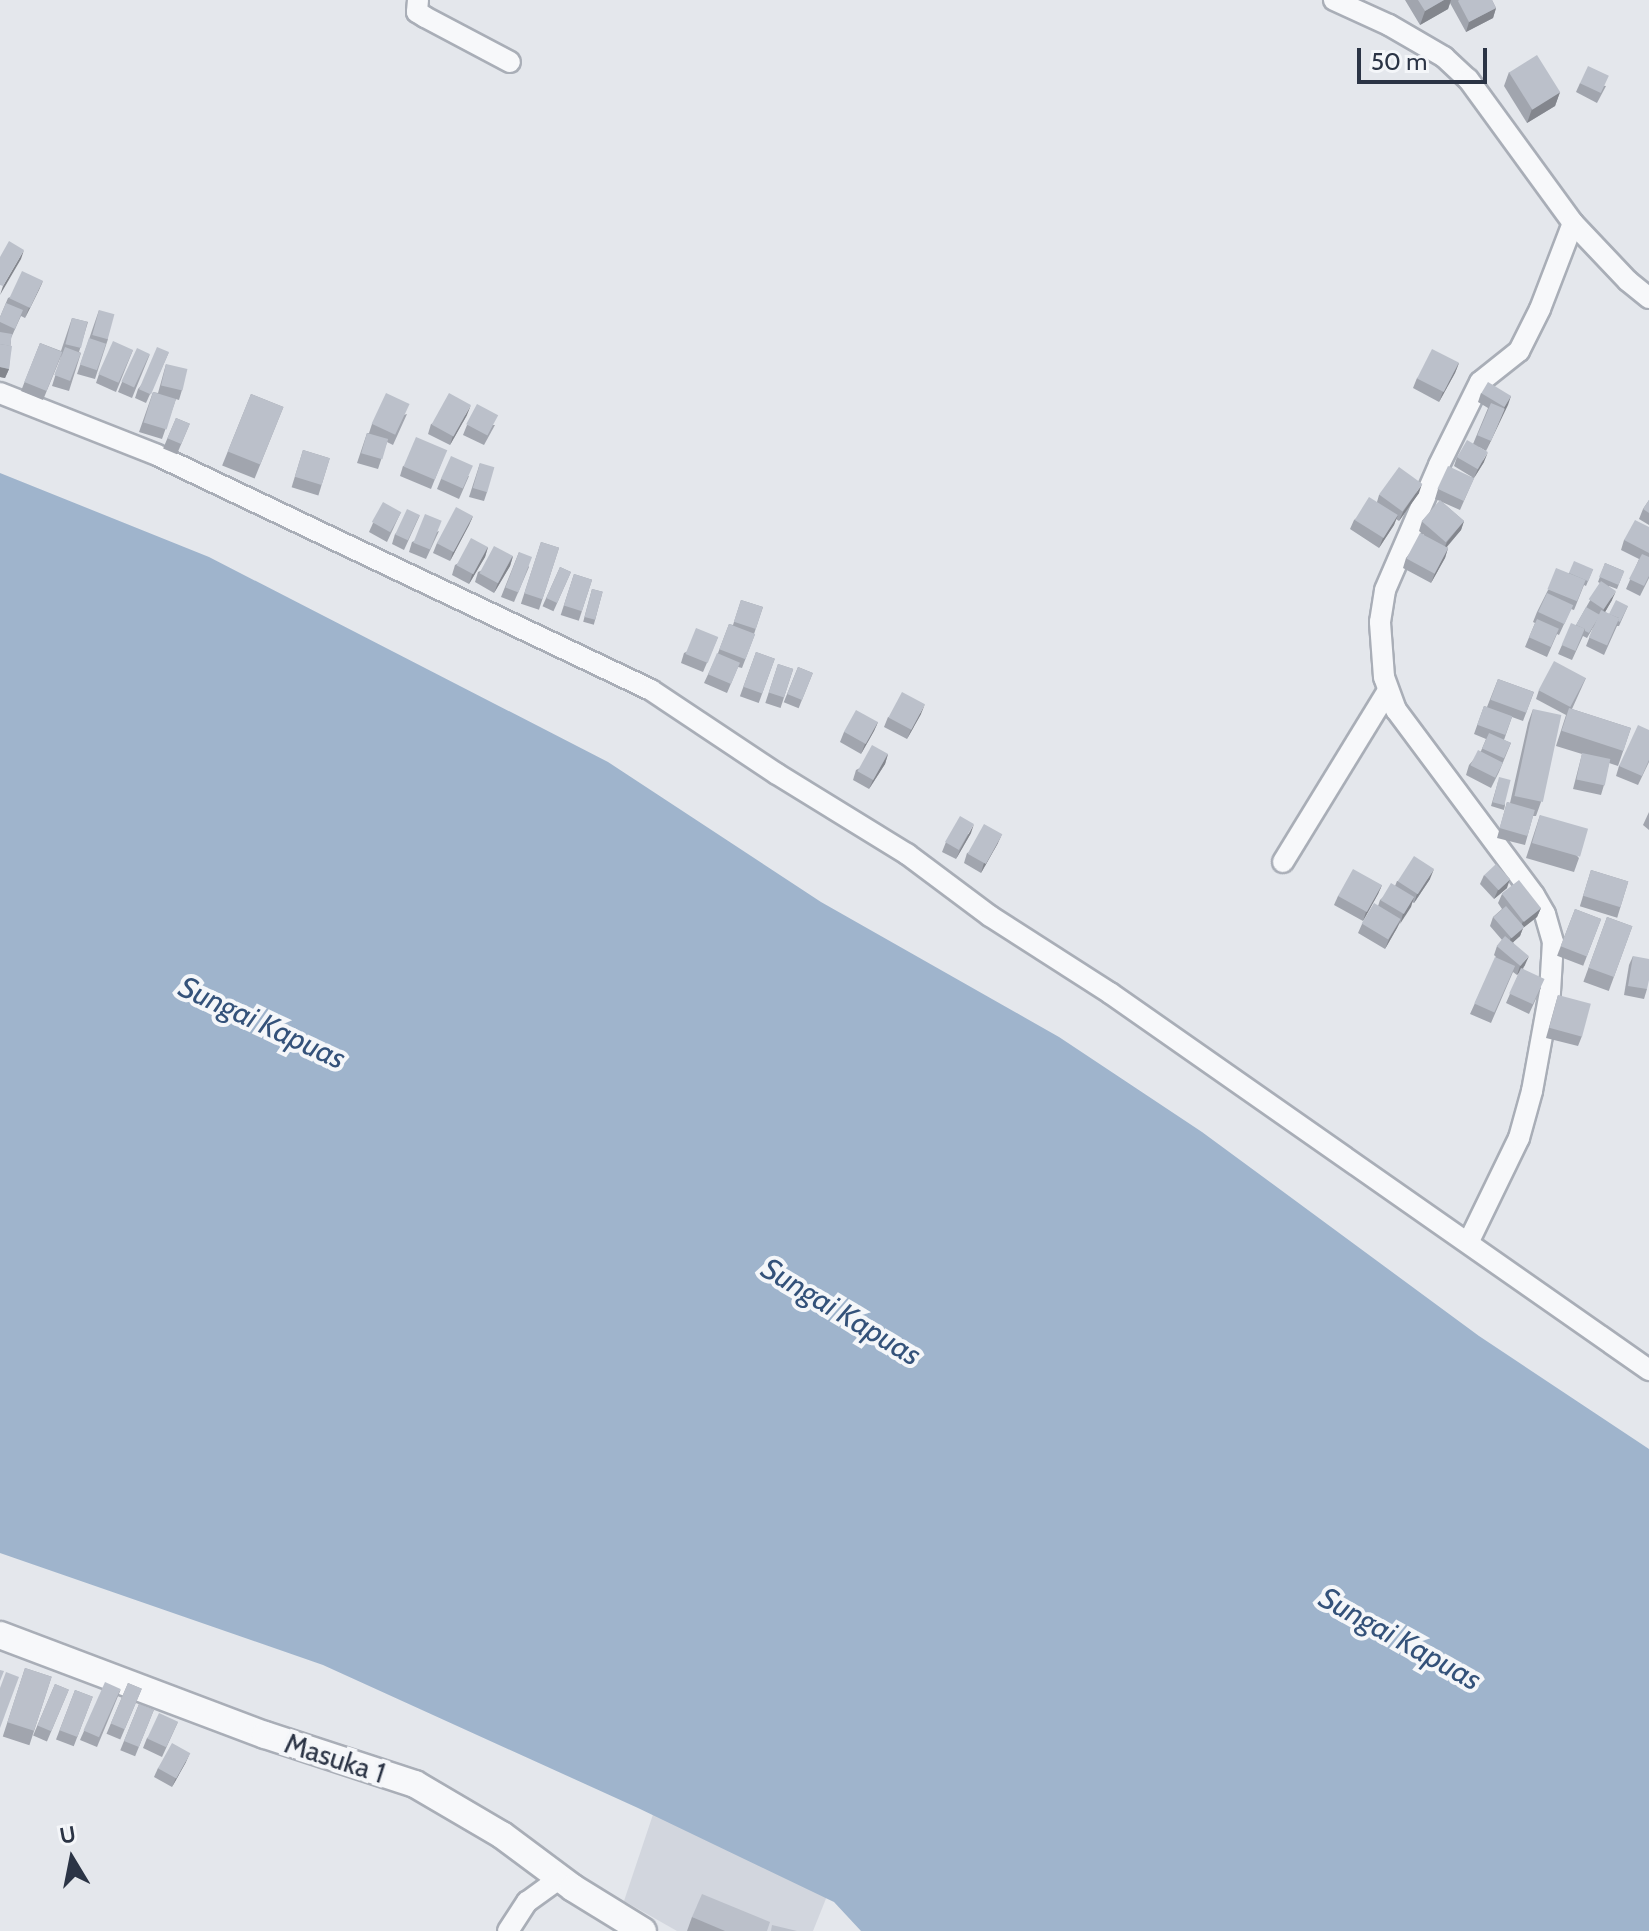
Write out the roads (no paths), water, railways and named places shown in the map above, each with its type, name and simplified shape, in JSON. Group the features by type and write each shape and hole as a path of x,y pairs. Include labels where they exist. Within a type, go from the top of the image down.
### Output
{"street":[{"path":"418,0 417,12 510,62"},
{"path":"1334,0 1403,33 1444,57 1468,79 1573,223 1628,281 1649,298"},
{"path":"1469,1241 1519,1138 1532,1091 1550,992 1553,942 1545,914 1534,895 1413,734 1387,692 1380,642 1385,590 1480,382 1519,351 1540,309 1573,223"},
{"path":"0,393 157,455 651,690 777,774 907,854 990,916 1110,993 1469,1241 1645,1367"},
{"path":"1283,862 1387,692"},
{"name":"Masuka 1","path":"0,1635 265,1735 415,1784 502,1835 551,1872 643,1931"},
{"path":"508,1931 551,1872"}],"water":[{"name":"Sungai Kapuas","path":"0,473 209,557 608,762 821,902 1059,1037 1202,1132 1479,1336 1649,1449 1649,1931 861,1931 834,1902 638,1808 323,1665 0,1553"}]}
